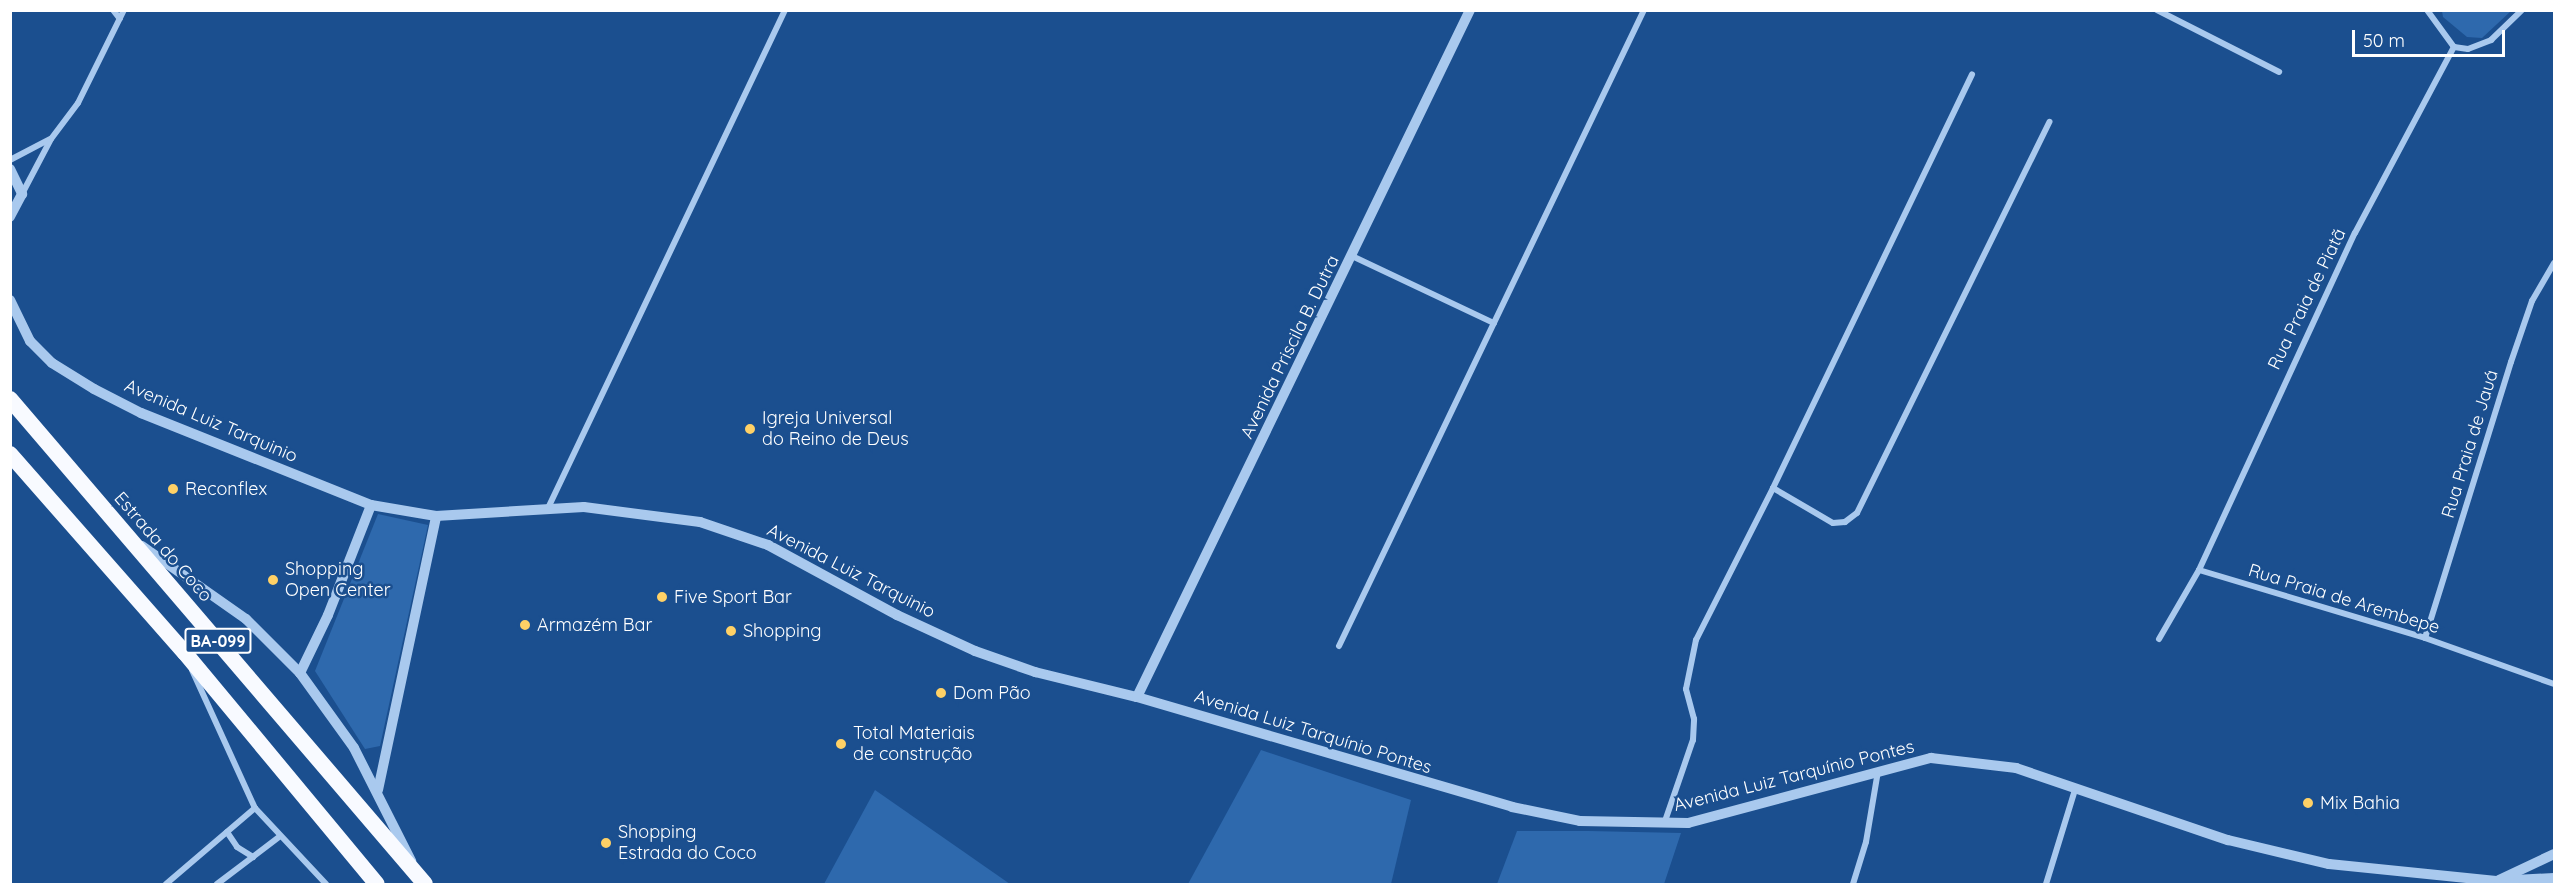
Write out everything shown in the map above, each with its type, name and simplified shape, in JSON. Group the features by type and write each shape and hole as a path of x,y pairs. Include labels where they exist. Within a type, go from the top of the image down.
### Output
{"highway":[{"name":"Estrada do Coco","path":"10,399 421,881"},
{"name":"BA-099","path":"10,454 185,653 377,885"}],"street":[{"path":"113,10 120,19"},
{"path":"10,217 51,139 78,103 124,10"},
{"path":"549,506 785,10"},
{"name":"Avenida Priscila B. Dutra","path":"1137,697 1470,10"},
{"path":"1339,646 1644,10"},
{"path":"2157,10 2278,72"},
{"path":"2427,10 2454,47 2468,49 2491,40 2522,10"},
{"name":"Rua Praia de Piatã","path":"2199,570 2355,233 2454,47"},
{"path":"1663,825 1693,740 1694,719 1686,689 1696,640 1773,488 1972,74"},
{"path":"1773,488 1833,523 1845,522 1857,513 2049,123"},
{"path":"10,160 51,139"},
{"path":"10,169 21,185 22,194"},
{"path":"1352,256 1494,322"},
{"name":"Rua Praia de Jauá","path":"2425,638 2511,362 2532,301 2554,263"},
{"name":"Avenida Luiz Tarquinio","path":"10,300 30,341 52,363 94,389 141,414 371,505 436,516 549,506 649,512 700,522 768,545 897,615 975,651 1035,672 1137,697"},
{"path":"300,673 328,615 371,505"},
{"path":"378,790 436,516"},
{"path":"132,540 246,619 300,673 332,714 378,790 421,881"},
{"path":"2159,639 2199,570"},
{"name":"Rua Praia de Arembepe","path":"2199,570 2425,638 2554,684"},
{"path":"185,653 220,738 255,808 279,837 326,885"},
{"name":"Avenida Luiz Tarquínio Pontes","path":"1137,697 1475,798 1580,821 1663,825 1688,823 1931,758 2016,768 2075,790 2228,840 2318,861 2496,881 2554,878"},
{"path":"1854,885 1878,771"},
{"path":"2046,885 2075,790"},
{"path":"166,885 255,808"},
{"path":"227,832 237,847 253,857"},
{"path":"217,885 279,837"},
{"path":"2496,881 2554,854"}],"shaded area":[{"path":"2442,10 2511,11 2482,38 2467,37 2443,17"},
{"path":"378,514 428,525 380,746 365,749 315,671"},
{"path":"1261,750 1411,800 1391,884 1188,884"},
{"path":"875,790 1010,884 824,884"},
{"path":"1517,831 1681,833 1664,884 1497,884"}],"place":[{"name":"Igreja Universal do Reino de Deus","path":"750,429"},
{"name":"Reconflex","path":"173,489"},
{"name":"Shopping Open Center","path":"273,580"},
{"name":"Five Sport Bar","path":"662,597"},
{"name":"Armazém Bar","path":"525,625"},
{"name":"Shopping","path":"731,631"},
{"name":"Dom Pão","path":"941,693"},
{"name":"Total Materiais de construção","path":"841,744"},
{"name":"Mix Bahia","path":"2308,803"},
{"name":"Shopping Estrada do Coco","path":"606,843"}]}
